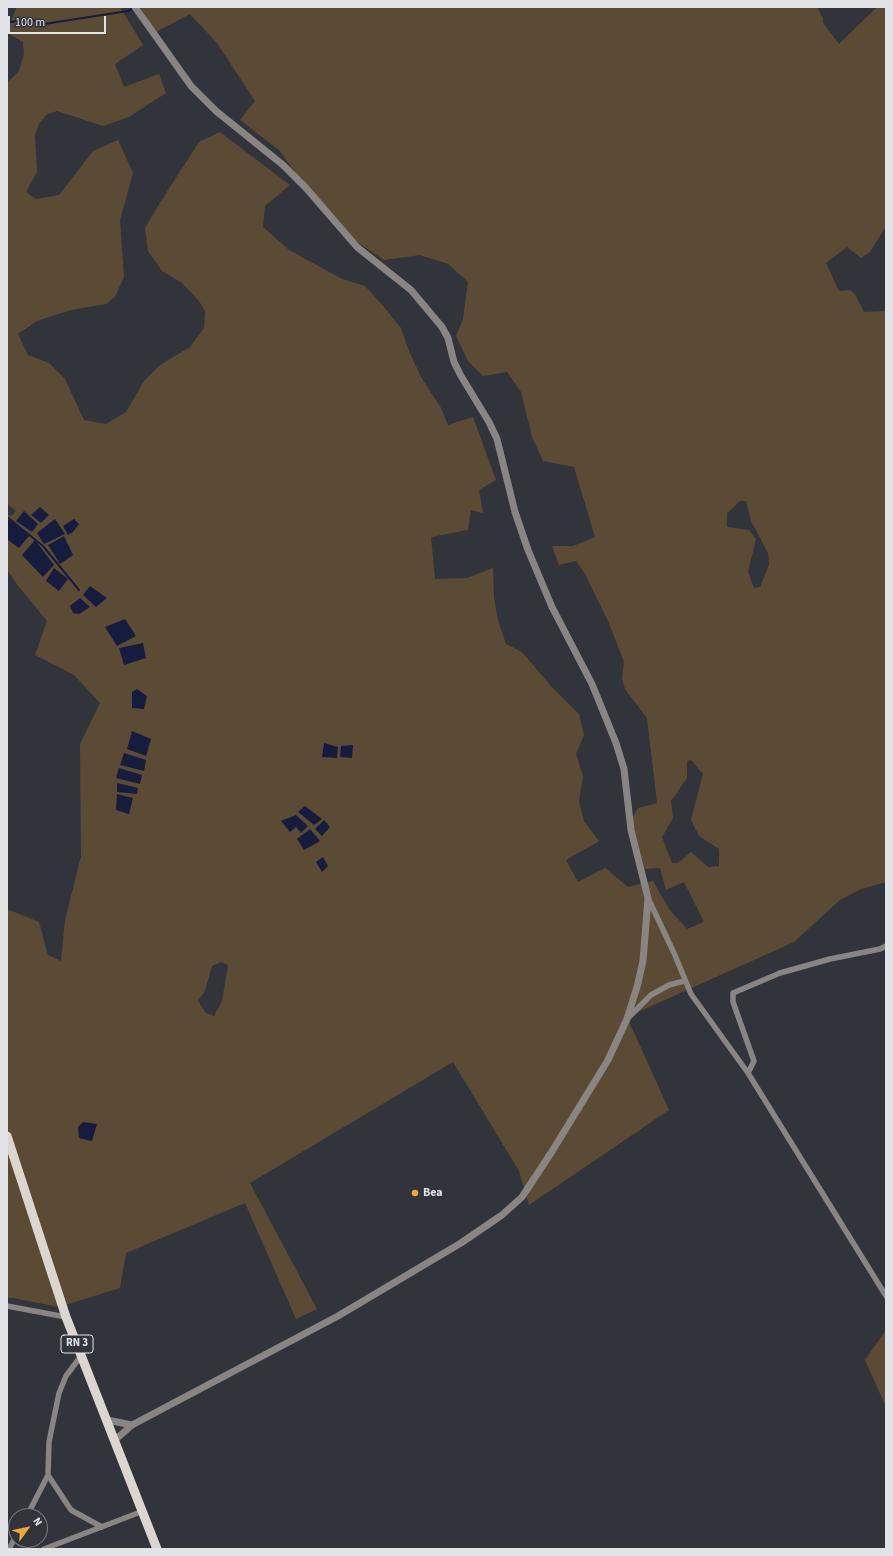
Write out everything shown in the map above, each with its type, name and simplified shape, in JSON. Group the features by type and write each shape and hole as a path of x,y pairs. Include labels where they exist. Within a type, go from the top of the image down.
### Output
{"main road":[{"name":"RN 3","path":"7,1136 66,1317 158,1549"}],"street":[{"path":"136,9 191,86 216,111 282,165 306,188 357,247 411,290 442,327 448,338 454,362 489,422 496,440 514,512 528,550 552,608 592,684 616,744 624,769 631,830 648,898 674,953 684,981 691,994 748,1073 886,1296"},
{"path":"115,1440 132,1425 338,1316 461,1243 502,1215 522,1197 608,1060 627,1019 637,987 642,961 648,898"},
{"path":"748,1073 754,1061 736,1013 733,1002 733,994 780,973 830,959 880,949 886,946"},
{"path":"627,1019 651,995 659,990 684,981"},
{"path":"7,1306 66,1317"},
{"path":"31,1508 48,1475 49,1442 59,1393 66,1376 81,1356"},
{"path":"107,1420 132,1425"},
{"path":"48,1475 71,1510 102,1527"},
{"path":"44,1549 144,1511"}],"shaded area":[{"path":"17,7 120,7 143,45 115,64 124,87 159,74 166,93 129,117 103,126 57,111 46,115 39,124 35,135 37,172 26,192 36,199 59,195 93,151 118,140 133,173 120,220 124,277 115,297 106,304 71,310 37,321 18,334 28,355 49,363 65,379 84,420 106,424 126,412 144,381 160,365 190,347 204,328 205,311 199,301 182,283 162,271 148,251 145,228 199,142 220,132 290,185 265,206 263,227 289,250 342,279 365,286 401,328 409,351 421,377 441,408 448,425 473,417 496,480 479,490 483,513 471,510 468,530 431,537 435,579 467,578 493,568 494,598 498,620 506,644 522,652 551,686 579,714 584,735 576,754 583,776 579,801 584,821 599,841 566,860 578,882 605,868 628,887 653,881 669,909 687,929 704,922 684,882 666,890 660,868 644,869 631,820 638,808 657,803 647,718 625,689 622,679 624,662 608,621 585,574 576,561 559,565 552,546 573,546 595,537 574,467 543,461 532,437 521,392 507,372 483,376 468,361 456,336 463,319 468,282 448,264 420,255 384,260 354,240 319,207 280,151 240,120 255,101 217,43 190,14 156,32 140,7 817,7 823,18 823,23 839,44 877,7 886,7 886,226 870,252 861,258 847,247 826,263 839,291 850,290 855,294 864,312 886,311 886,882 861,889 840,900 794,942 627,1017 669,1110 529,1205 519,1171 453,1062 250,1183 317,1309 296,1319 245,1203 126,1253 120,1288 59,1307 7,1297 7,909 39,922 48,955 61,961 65,920 81,856 80,744 100,703 74,675 35,655 47,621 7,570 7,539 19,548 9,520 7,522 7,514 11,516 16,511 7,504 7,83 19,71 24,54 23,42 9,34 8,28","holes":["740,501 746,501 751,521 768,553 769,565 760,587 754,588 748,572 756,539 749,530 727,527 727,513","691,760 703,774 691,820 699,836 719,849 719,866 708,867 691,852 678,863 672,863 662,837 673,818 671,801 687,778 687,761","221,962 228,965 222,1001 214,1016 206,1013 198,1001 205,991 212,966"]},
{"path":"886,1330 886,1407 865,1360"}],"water":[{"path":"40,507 49,515 41,523 31,515"},
{"path":"24,511 38,524 32,532 16,521"},
{"path":"9,519 29,536 19,548 7,539 7,522"},
{"path":"55,519 65,534 44,544 37,533"},
{"path":"74,519 79,524 73,532 68,535 63,526"},
{"path":"64,536 73,555 60,564 48,545"},
{"path":"35,540 54,565 43,577 22,555"},
{"path":"54,568 68,579 59,591 46,581"},
{"path":"90,586 107,598 96,607 83,595"},
{"path":"80,598 90,607 79,614 73,613 70,606"},
{"path":"125,619 136,636 117,646 105,627"},
{"path":"143,643 146,658 124,665 119,648"},
{"path":"137,689 147,696 144,709 132,708 132,692"},
{"path":"132,731 151,739 146,756 127,749"},
{"path":"324,743 338,747 337,758 322,757"},
{"path":"353,745 352,758 340,757 341,746"},
{"path":"124,753 146,760 144,771 120,765"},
{"path":"119,768 142,775 140,784 116,778"},
{"path":"117,783 138,788 137,794 117,792"},
{"path":"117,794 133,798 129,814 116,810"},
{"path":"305,806 322,819 314,825 298,812"},
{"path":"296,815 308,826 301,833 296,827 290,832 281,821"},
{"path":"324,820 330,827 322,836 315,829"},
{"path":"310,829 320,841 304,850 297,839"},
{"path":"323,857 328,866 322,872 316,862"},
{"path":"83,1122 97,1124 92,1141 79,1138 78,1127"}],"waterway":[{"path":"7,27 10,22 30,19 44,24 128,11 134,8"},
{"path":"7,517 43,546 79,590"}],"place":[{"name":"Bea","path":"415,1193"}]}
